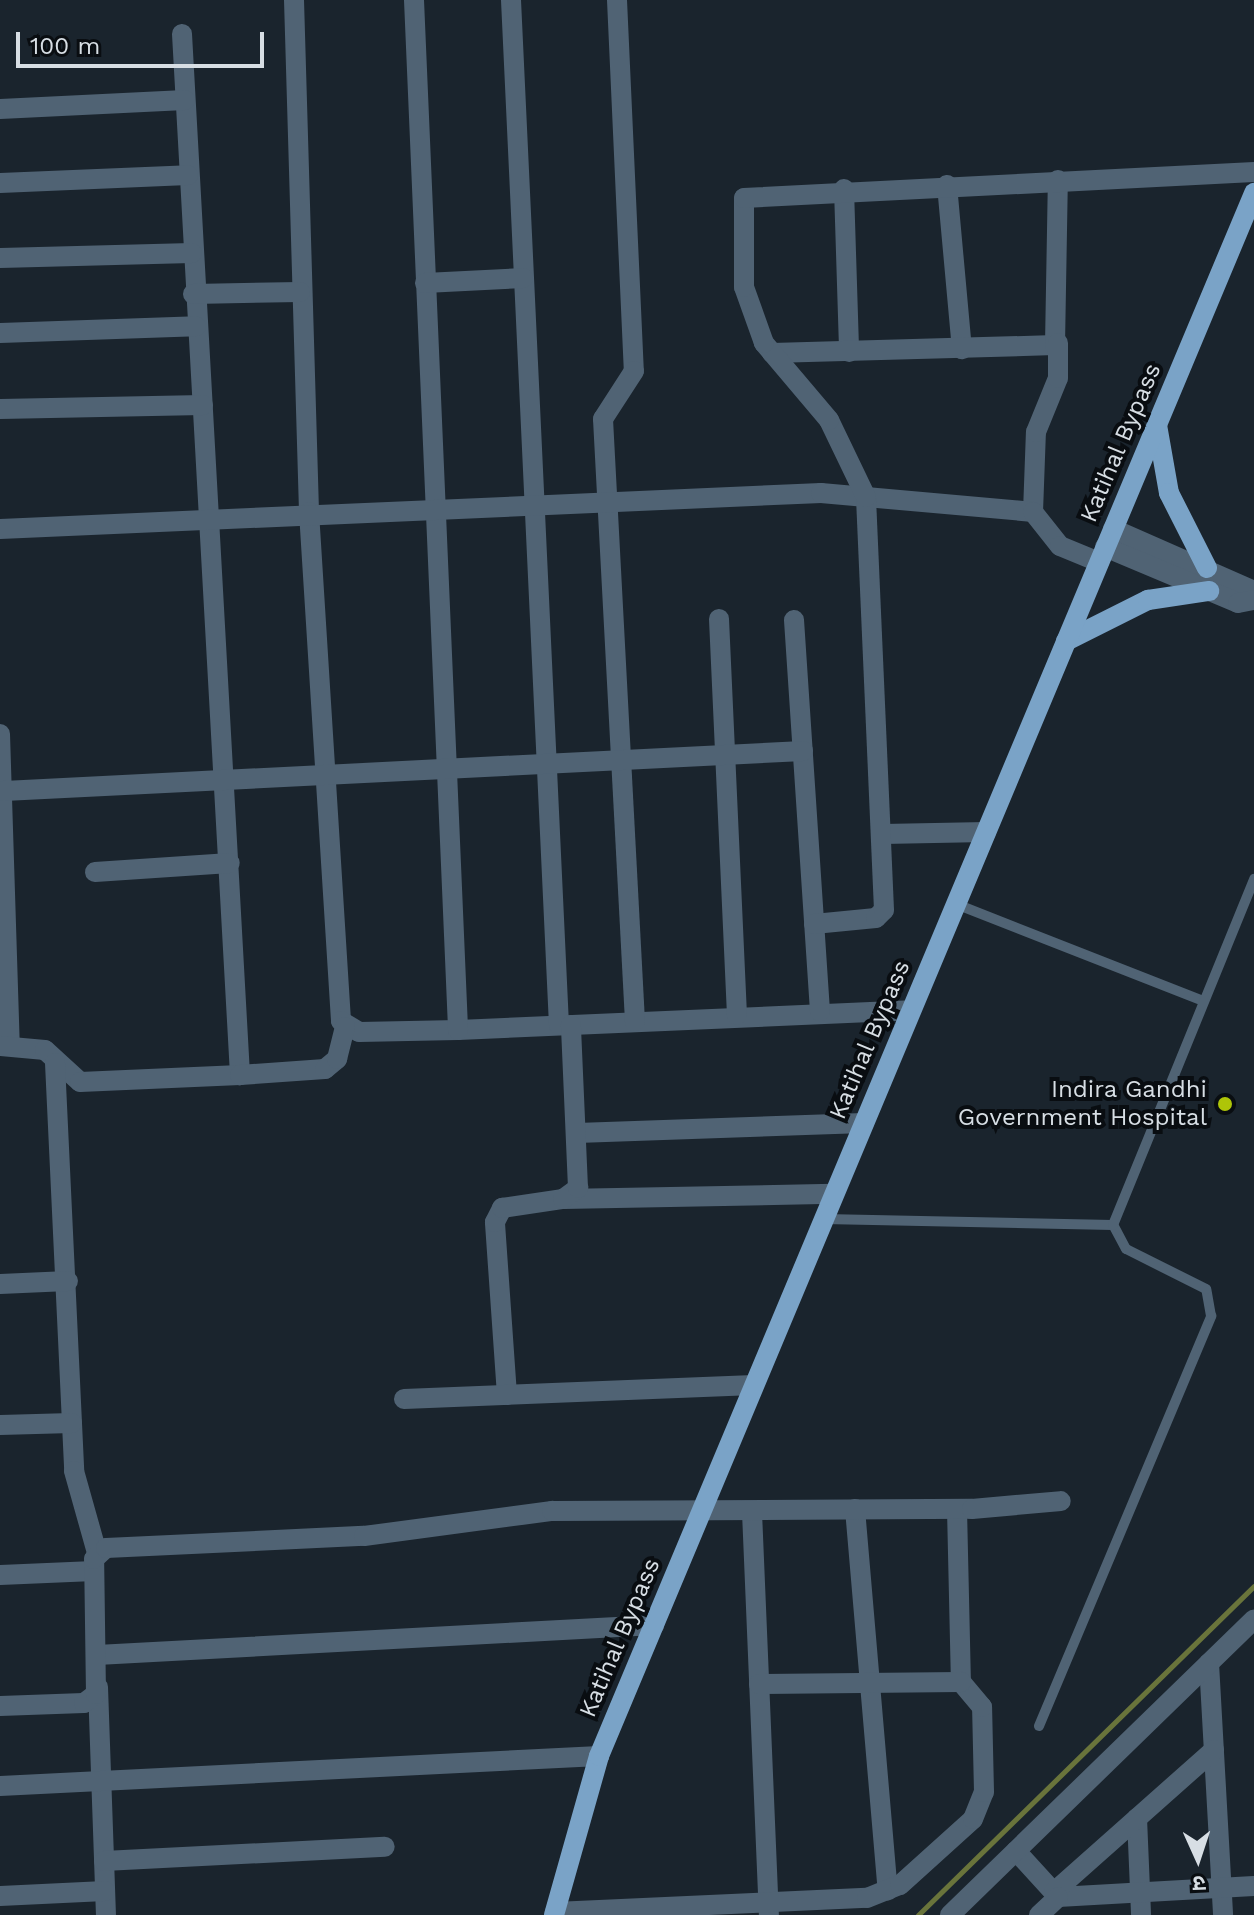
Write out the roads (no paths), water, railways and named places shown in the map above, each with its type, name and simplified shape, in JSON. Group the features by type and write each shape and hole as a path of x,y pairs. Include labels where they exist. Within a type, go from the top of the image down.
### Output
{"main road":[{"name":"Katihal Bypass","path":"554,1914 599,1756 1254,193"},
{"path":"1157,425 1169,493 1207,568"},
{"path":"1066,641 1148,600 1209,591"}],"street":[{"path":"0,734 4,791 1,890 5,1046 38,1047 55,1063 88,1083 325,1069 337,1059 345,1027 324,775 309,512 300,292 294,0"},
{"path":"414,0 458,1030"},
{"path":"511,0 547,763 565,1025 577,1133 578,1188 563,1199"},
{"path":"617,0 634,371 628,390 604,412 619,758 635,1021"},
{"path":"182,34 193,294 213,518 240,1075"},
{"path":"0,109 185,100"},
{"path":"814,924 882,915 883,834 866,497 829,420 772,353 744,287 741,203 754,192 1254,172"},
{"path":"0,183 188,175"},
{"path":"1058,180 1058,378 1036,432 1033,512 1060,546 1106,546 1207,568 1254,591"},
{"path":"947,185 962,349"},
{"path":"844,189 849,352"},
{"path":"0,258 192,253"},
{"path":"425,283 523,278"},
{"path":"193,294 300,292"},
{"path":"0,333 196,326"},
{"path":"772,353 962,349 1058,343"},
{"path":"0,409 203,405"},
{"path":"0,529 609,497 866,497 1033,512"},
{"path":"1106,546 1238,603 1254,600"},
{"path":"719,619 737,1015"},
{"path":"794,620 820,1011"},
{"path":"4,791 803,751"},
{"path":"883,834 986,832"},
{"path":"95,872 230,863"},
{"path":"345,1027 458,1030 820,1011 911,1010"},
{"path":"55,1063 77,1490 95,1562 106,1915"},
{"path":"577,1133 864,1123"},
{"path":"507,1395 497,1216 506,1207 563,1199 834,1194"},
{"path":"0,1284 68,1281"},
{"path":"404,1399 754,1385"},
{"path":"0,1425 72,1423"},
{"path":"0,1575 95,1562 139,1544 364,1536 537,1512 957,1509 1061,1501"},
{"path":"855,1509 867,1681 888,1891"},
{"path":"554,1914 768,1909 888,1891 962,1831 980,1805 982,1707 961,1682 957,1509"},
{"path":"752,1512 768,1909"},
{"path":"950,1915 1254,1619"},
{"path":"97,1655 654,1625"},
{"path":"1209,1663 1223,1915"},
{"path":"759,1684 961,1682"},
{"path":"0,1706 84,1703 98,1687"},
{"path":"1039,1915 1057,1901 1137,1818 1214,1750"},
{"path":"0,1786 599,1756"},
{"path":"1137,1818 1141,1915"},
{"path":"104,1861 385,1847"},
{"path":"1016,1851 1057,1901"},
{"path":"1057,1901 1140,1892 1254,1886"},
{"path":"0,1896 105,1891"}],"lane":[{"path":"1113,1225 1254,879"},
{"path":"956,904 1204,1001"},
{"path":"824,1219 1113,1225"},
{"path":"1039,1726 1211,1316 1206,1289 1126,1249 1113,1225"}],"waterway":[{"path":"918,1915 1254,1586"}],"place":[{"name":"Indira Gandhi Government Hospital","path":"1225,1104"}]}
